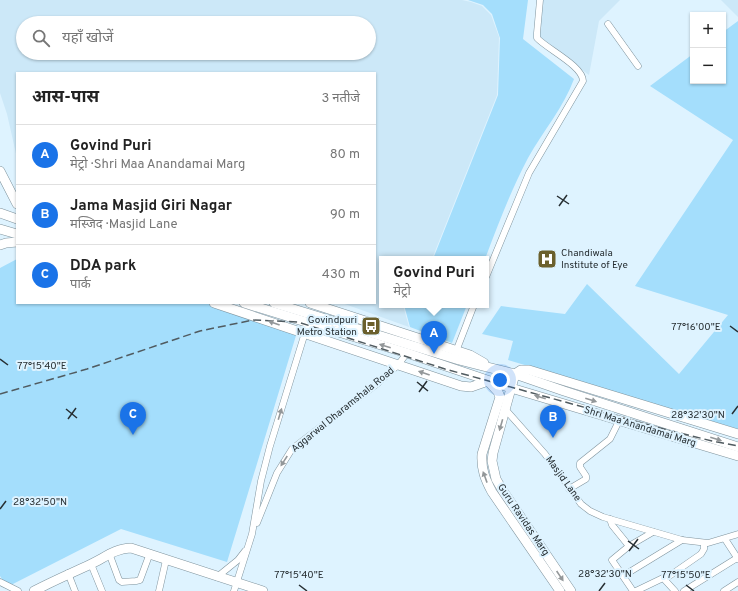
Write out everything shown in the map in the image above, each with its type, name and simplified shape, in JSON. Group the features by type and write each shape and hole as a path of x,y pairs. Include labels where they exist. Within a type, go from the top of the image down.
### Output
{"main road":[{"path":"0,171 16,202"},
{"path":"0,213 16,219"},
{"path":"0,229 16,234"},
{"path":"0,245 16,242"},
{"path":"217,304 466,387 477,386 488,381"},
{"name":"Shri Maa Anandamai Marg","path":"247,304 406,353 488,381 738,456"},
{"path":"278,304 455,354"},
{"path":"313,304 455,354"},
{"name":"Shri Maa Anandamai Marg","path":"455,354 470,355 487,366 738,447"},
{"path":"515,374 521,370 529,370 738,434"},
{"name":"Guru Ravidas Marg","path":"515,374 493,453 492,461 496,479 571,591"},
{"name":"Guru Ravidas Marg","path":"488,381 498,392 500,397 482,454 482,470 492,492 560,591"},
{"path":"34,591 68,573 91,564 110,553 120,549 131,548 150,553 217,577 236,587 263,591"}],"street":[{"path":"489,270 529,173 583,81 583,77 577,69 537,38 536,33 540,0"},
{"path":"608,24 638,66"},
{"path":"455,354 473,308"},
{"path":"236,587 252,534 261,481 270,446 308,323"},
{"name":"Aggarwal Dharamshala Road","path":"252,534 277,473 292,449 398,365 406,353"},
{"name":"Masjid Lane","path":"505,409 545,454 569,489 585,508 610,519 682,540 704,544"},
{"path":"569,489 586,479 586,476 580,467 580,462 610,440 620,421"},
{"path":"610,519 612,525 629,546"},
{"path":"653,532 629,546 612,560 635,591 660,579 665,579 701,554 704,544 726,539 738,534"},
{"path":"684,591 738,559 726,539"},
{"path":"623,576 682,540"},
{"path":"217,577 238,560 248,549"},
{"path":"110,553 117,578 122,582 140,580 150,553"},
{"path":"159,591 166,560"},
{"path":"91,564 102,591"},
{"path":"68,573 75,591"},
{"path":"665,579 675,591"},
{"path":"0,582 18,591"},
{"path":"724,591 738,582"}],"shaded area":[{"path":"0,0 462,0 482,6 491,15 499,37 497,95 433,256 379,256 379,308 404,308 409,327 345,304 376,304 376,72 16,72 16,154 7,114 0,93"},
{"path":"468,0 528,0 523,39 574,79 565,99 528,158 516,182 486,256 434,256 498,95 500,38 492,14 483,5"},
{"path":"542,0 620,0 599,21 589,75 540,39 538,22"},
{"path":"721,0 738,0 738,17"},
{"path":"738,21 738,429 508,360 513,341 482,334 501,306 565,314 587,284 679,374 728,315 635,286 733,140 650,86 690,56 690,84 726,84 726,30"},
{"path":"16,260 16,304 211,304 298,329 227,562 121,529 7,587 0,576 0,268"},
{"path":"405,308 466,308 452,343 410,327"}],"railway":[{"path":"0,394 87,369 200,331 253,320 298,322 445,369 656,427 738,446"}],"place":[{"name":"Chandiwala Institute of Eye","path":"547,259"},
{"name":"Govindpuri Metro Station","path":"371,326"},
{"name":"Govind Puri","path":"434,354"},
{"name":"DDA park","path":"133,435"},
{"name":"Jama Masjid Giri Nagar","path":"553,438"}]}
